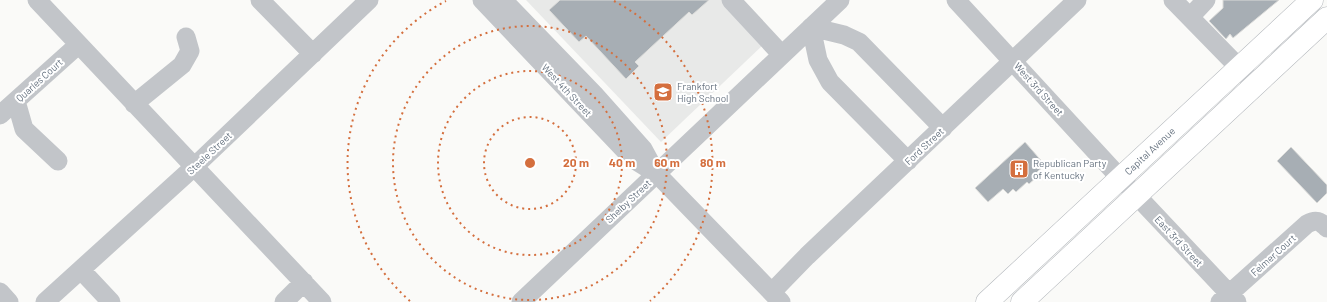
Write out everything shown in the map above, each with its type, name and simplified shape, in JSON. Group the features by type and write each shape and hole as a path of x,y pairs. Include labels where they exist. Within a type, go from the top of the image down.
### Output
{"main road":[{"name":"Capital Avenue","path":"987,302 1240,69 1312,0"},
{"path":"1022,302 1327,18"}],"street":[{"path":"37,0 322,302"},
{"path":"260,0 313,54"},
{"name":"Steele Street","path":"45,302 195,166 369,0"},
{"name":"West 4th Street","path":"482,0 633,159 656,174 776,297"},
{"name":"West 4th Street","path":"503,0 594,94 643,149 656,174"},
{"path":"731,0 782,54"},
{"name":"Shelby Street","path":"521,302 840,0"},
{"name":"West 3rd Street","path":"956,0 1014,61 1121,179"},
{"name":"Ford Street","path":"776,297 908,161 1077,0"},
{"path":"1173,0 1256,85"},
{"path":"1190,17 1206,0"},
{"path":"908,161 830,82 818,60 811,27 844,35 859,42 942,128"},
{"path":"134,104 182,65 190,51 186,37"},
{"name":"Quarles Court","path":"0,115 78,45"},
{"path":"16,101 24,129 58,160"},
{"name":"East 3rd Street","path":"1121,179 1229,299"},
{"name":"Felmer Court","path":"1229,299 1307,224 1314,221 1321,222 1327,228"},
{"path":"81,270 111,302"},
{"path":"284,302 304,282"},
{"path":"0,292 9,302"}],"shaded area":[{"name":"Frankfort High School","path":"526,0 725,0 765,43 661,142"}],"building":[{"path":"560,0 709,0 692,15 689,12 635,62 639,66 626,79 586,36 579,42 549,10"},
{"path":"1223,0 1279,0 1233,38 1230,34 1226,39 1209,21 1223,8"},
{"name":"Republican Party of Kentucky","path":"1025,142 1045,165 1037,172 1039,175 1029,184 1027,182 1016,192 1013,189 1008,194 1003,189 988,202 975,188"},
{"path":"1291,147 1327,185 1327,193 1317,203 1277,161"}],"place":[{"name":"Frankfort High School","path":"663,92"},
{"name":"Republican Party of Kentucky","path":"1019,169"}]}
